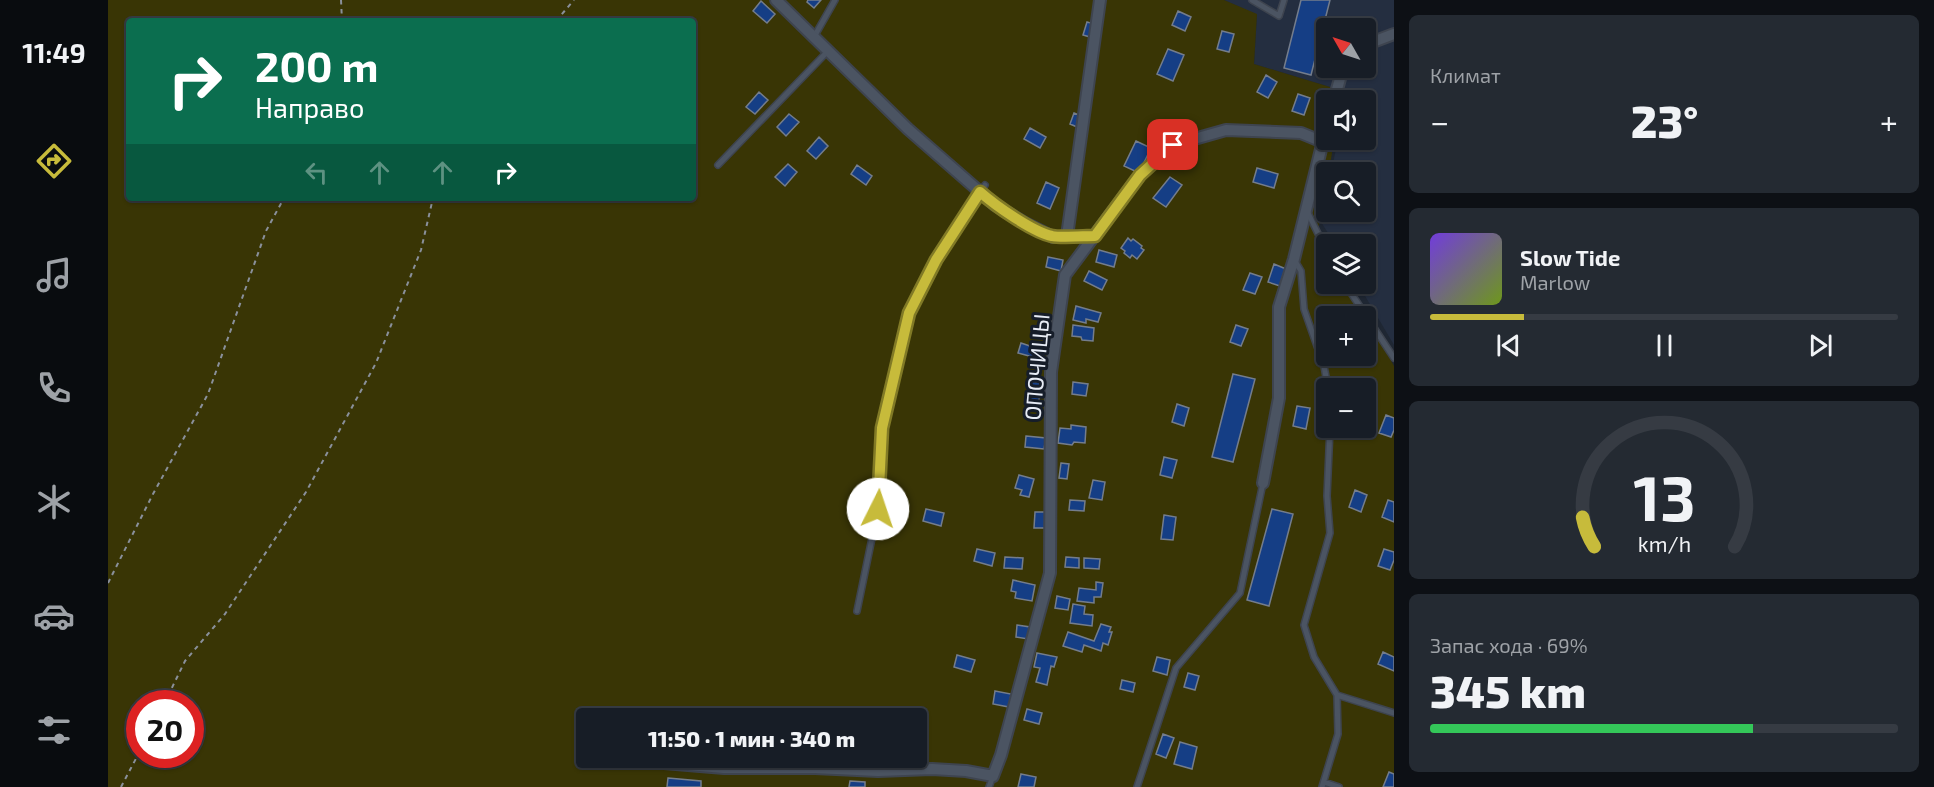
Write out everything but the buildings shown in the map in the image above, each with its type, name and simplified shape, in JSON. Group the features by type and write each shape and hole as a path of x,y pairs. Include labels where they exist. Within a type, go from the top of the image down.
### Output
{"street":[{"path":"776,0 908,129 983,188 995,205 1053,237 1095,236"},
{"path":"1067,236 1100,0"},
{"path":"1376,41 1394,34"},
{"name":"ОПОЧИЦЫ","path":"991,782 1001,755 1050,573 1051,372 1065,275 1140,175 1173,145 1226,130 1301,133 1316,139"},
{"path":"1263,483 1279,398 1279,307 1294,259 1321,150"},
{"path":"815,768 966,771 991,782"}],"lane":[{"path":"814,37 835,0"},
{"path":"1252,0 1279,16 1284,0"},
{"path":"718,165 828,51"},
{"path":"856,611 878,509 882,428 909,313 936,260 983,188"},
{"path":"1307,209 1319,234"},
{"path":"1294,259 1301,271 1304,309 1326,378"},
{"path":"1352,294 1394,358"},
{"path":"1330,438 1327,496 1330,533 1304,625 1314,657 1337,695 1338,734 1323,784 1339,787"},
{"path":"1137,787 1176,668 1240,593 1263,483"},
{"path":"1337,695 1394,713"}],"path":[{"path":"341,0 342,18"},
{"path":"559,18 574,0"},
{"path":"108,583 153,494 208,394 266,231 282,201"},
{"path":"171,690 185,661 225,614 306,492 376,363 421,250 432,201"},
{"path":"121,787 131,768"}],"shaded area":[{"path":"108,0 1224,0 1257,14 1254,64 1340,90 1316,90 1316,150 1332,150 1331,162 1316,162 1316,222 1320,222 1320,234 1316,234 1316,294 1354,294 1360,306 1316,306 1316,366 1376,366 1376,334 1394,366 1394,787 108,787"},
{"path":"1224,0 1394,0 1394,345 1376,314 1376,306 1371,306 1364,294 1376,294 1376,234 1329,234 1321,222 1376,222 1376,162 1333,162 1336,150 1376,150 1376,90 1340,90 1254,64 1257,15"}],"route":[{"path":"878,509 882,428 909,313 936,260 980,192 995,205 1053,237 1095,236 1140,175 1173,145"}]}
